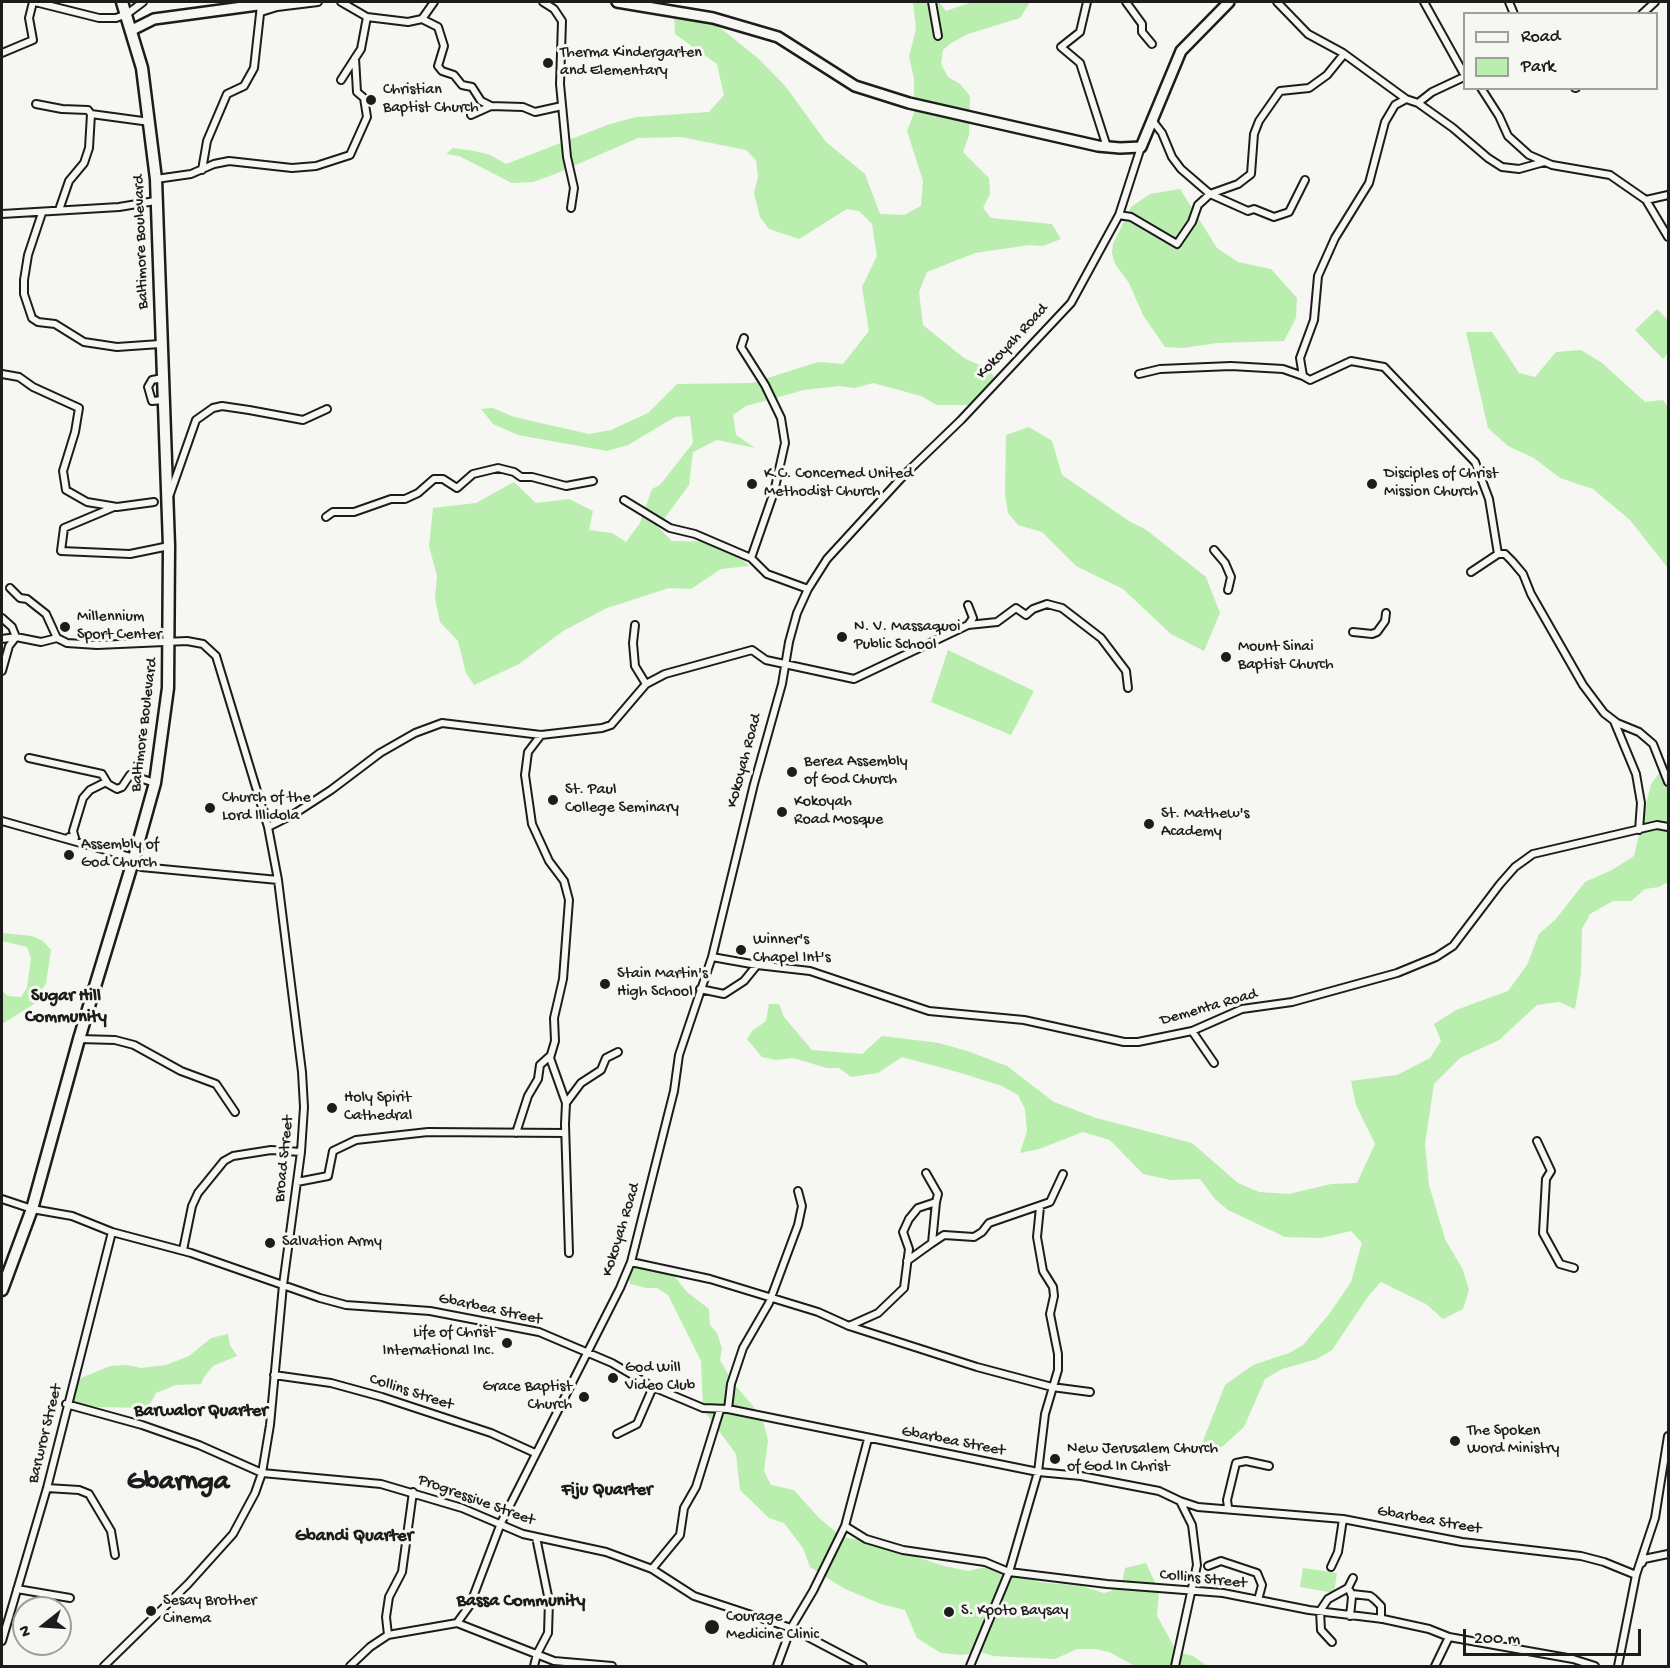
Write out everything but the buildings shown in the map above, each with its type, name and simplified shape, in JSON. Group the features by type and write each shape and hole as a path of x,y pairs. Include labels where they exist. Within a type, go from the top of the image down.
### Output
{"highway":[{"name":"Baltimore Boulevard","path":"2,1290 32,1209 79,1039 155,783 168,688 169,546 160,344 156,179 151,122 132,30 122,2"}],"main road":[{"path":"132,30 154,19 261,8 280,2"},
{"path":"617,2 712,18 778,37 855,86 885,96 946,112 1107,147 1141,147"},
{"name":"Kokoyah Road","path":"1141,147 1181,51 1229,2"}],"street":[{"path":"2,53 33,40 29,18 34,2 99,18 116,18 127,14 142,2"},
{"path":"202,171 207,141 227,94 244,86 254,68 261,8 318,2"},
{"path":"341,2 367,17 408,22 422,19 438,27 444,46 438,66 442,71 454,75 462,85 472,87 481,101 491,106 524,107 535,112 562,106"},
{"path":"422,19 434,2"},
{"path":"543,2 554,9 562,21 562,106 567,157 574,188 571,208"},
{"path":"932,2 938,36"},
{"path":"1087,2 1080,32 1061,47 1080,63 1107,147"},
{"path":"1126,2 1142,24 1142,32 1152,44"},
{"path":"1277,2 1308,34 1344,54 1406,99 1418,103 1502,167 1519,169 1544,162"},
{"path":"1424,2 1463,73"},
{"path":"341,80 356,58 365,37 367,17"},
{"path":"1119,215 1131,217 1177,244 1192,222 1198,205 1210,194 1238,184 1251,174 1254,134 1259,121 1280,91 1309,88 1327,75 1344,54"},
{"path":"156,179 202,171 214,164 229,161 292,168 316,166 350,155 367,117 364,98 357,92 356,58"},
{"path":"1418,103 1432,92 1463,76"},
{"path":"1482,90 1499,116 1508,136 1529,155 1544,162 1610,175 1646,200 1668,237"},
{"path":"1303,376 1300,358 1314,321 1318,276 1335,238 1369,183 1385,122 1395,105 1406,99"},
{"path":"36,104 62,109 88,110 91,114 151,122"},
{"path":"471,115 491,106"},
{"path":"59,210 69,181 84,163 89,148 91,114"},
{"path":"1152,120 1162,133 1172,157 1210,194 1248,211 1254,209 1274,217 1289,212 1305,180"},
{"name":"Kokoyah Road","path":"457,1623 470,1605 501,1523 631,1262 674,1091 679,1055 712,957 797,613 808,589 827,559 905,474 961,420 1071,303 1119,215 1141,147"},
{"path":"1646,200 1668,195"},
{"path":"2,214 119,207 155,201"},
{"path":"42,213 28,255 24,280 24,294 32,318 38,322 55,324 84,342 117,347 160,344"},
{"path":"744,338 741,347 765,385 781,418 785,443 774,492 751,558"},
{"path":"1139,374 1160,369 1231,366 1283,369 1310,380 1351,361 1384,367 1475,462 1489,499 1498,554"},
{"path":"2,374 19,377 79,408 75,432 63,471 66,490 87,502 117,507"},
{"path":"168,504 192,428 196,420 204,413 222,406 303,420 327,409"},
{"path":"326,517 333,512 354,512 392,499 405,499 418,493 434,480 443,479 457,488 473,474 498,468 514,472 521,477 532,477 566,486 593,481"},
{"path":"624,500 670,528 695,534 751,558 767,574 808,589"},
{"path":"154,502 117,507 64,528 61,551 130,554 169,546"},
{"path":"1214,550 1225,563 1231,577 1228,590"},
{"path":"1471,572 1498,554 1505,555 1523,574 1531,594 1583,685 1604,713 1613,720 1639,732 1653,744 1668,782"},
{"path":"10,588 20,598 27,598 46,614 57,638"},
{"path":"968,604 973,618 968,625"},
{"path":"267,826 294,814 331,790 380,753 415,733 442,723 541,735 611,725 646,684 665,674 752,650 766,660 854,679 968,625 998,622 1016,608 1026,615 1033,609 1047,604 1062,608 1101,638 1126,671 1128,688"},
{"path":"1353,632 1372,634 1377,632 1385,621 1386,613"},
{"path":"2,618 12,627 16,637 9,646 2,671"},
{"path":"634,625 635,666 646,684"},
{"name":"Broad Street","path":"2,639 16,637 41,642 57,638 67,643 87,644 187,641 203,644 216,656 267,826 278,880 302,1072 304,1107 301,1152 283,1285 262,1473 250,1506 233,1534 188,1584 104,1666"},
{"path":"1613,720 1636,774 1641,802 1639,830"},
{"path":"516,1133 528,1096 538,1079 540,1065 550,1056 555,1041 554,1018 563,979 569,900 564,881 540,843 529,806 525,766 532,744 541,735"},
{"path":"29,758 102,774 106,782 119,789 130,775 155,783"},
{"path":"51,834 75,838 73,831 83,798 90,790 106,782"},
{"path":"2,821 134,858 141,867 278,880"},
{"name":"Dementa Road","path":"712,957 810,971 929,1011 1024,1020 1124,1042 1138,1042 1192,1030 1219,1021 1242,1009 1292,1002 1397,973 1436,957 1453,946 1515,867 1533,854 1657,825 1668,827"},
{"path":"700,989 724,994 744,981 756,965"},
{"path":"1192,1030 1214,1063"},
{"path":"79,1039 116,1040 134,1045 181,1071 216,1084 235,1112"},
{"path":"566,1103 581,1083 601,1070 606,1058 618,1052"},
{"path":"550,1056 566,1103 569,1253"},
{"path":"297,1182 328,1176 333,1150 356,1140 428,1132 565,1133"},
{"path":"1537,1141 1551,1170 1545,1189 1543,1233 1560,1264 1574,1268"},
{"path":"183,1251 192,1206 198,1192 224,1161 233,1156 271,1150 301,1152"},
{"path":"926,1173 938,1194 932,1243"},
{"path":"907,1261 944,1235 974,1237 982,1232 989,1223 1005,1220 1017,1212 1040,1207 1050,1202 1063,1174"},
{"path":"728,1409 731,1384 743,1348 770,1298 798,1225 802,1206 798,1191"},
{"name":"Gbarbea Street","path":"2,1199 32,1209 72,1216 112,1232 183,1251 346,1305 430,1311 539,1332 586,1352 652,1387 703,1408 728,1409 1038,1472 1081,1476 1159,1491 1198,1507 1343,1519 1462,1542 1581,1556 1637,1574"},
{"path":"849,1326 878,1313 904,1288 909,1249 903,1232 909,1219 918,1208 936,1202"},
{"path":"970,1666 1009,1572 1038,1472 1045,1414 1058,1370 1058,1354 1050,1314 1054,1296 1053,1287 1039,1260 1037,1237 1040,1207"},
{"name":"Barwror Street","path":"2,1641 47,1488 66,1404 112,1232"},
{"path":"631,1262 662,1266 819,1312 849,1326 939,1356 1052,1387 1090,1392"},
{"name":"Collins Street","path":"274,1376 332,1383 382,1397 491,1433 536,1453"},
{"path":"617,1434 637,1424 652,1387"},
{"name":"Progressive Street","path":"66,1404 142,1425 199,1445 262,1473 359,1481 413,1492 501,1523 523,1534 606,1552 652,1569 694,1596 791,1628 863,1666"},
{"path":"652,1569 681,1535 684,1508 696,1487 720,1410"},
{"path":"1618,1666 1637,1574 1655,1518 1668,1436"},
{"path":"777,1666 791,1628 813,1591 845,1526 868,1439"},
{"path":"1228,1508 1227,1500 1236,1463 1246,1461 1269,1466"},
{"path":"47,1488 80,1490 89,1494 111,1531 115,1555"},
{"path":"388,1635 387,1607 389,1597 402,1572 413,1492"},
{"path":"1175,1666 1190,1592 1196,1578 1197,1544 1192,1525 1180,1501"},
{"path":"1331,1567 1338,1552 1343,1519"},
{"name":"Collins Street","path":"845,1526 866,1539 903,1550 985,1562 1009,1572 1190,1592 1223,1593 1350,1616 1381,1619 1429,1629 1449,1637 1573,1659 1595,1666"},
{"path":"534,1666 537,1654 548,1633 549,1601 536,1537"},
{"path":"1637,1574 1644,1559 1668,1554"},
{"path":"1208,1566 1221,1561 1257,1573 1262,1585 1258,1600"},
{"path":"1350,1616 1350,1591 1353,1578"},
{"path":"17,1589 58,1596"},
{"path":"1332,1642 1321,1630 1320,1611 1328,1599 1350,1591 1371,1596 1381,1606 1381,1619"},
{"path":"350,1666 370,1647 388,1635 457,1623 563,1663 612,1666"},
{"path":"1434,1666 1449,1637"}],"green space":[{"path":"913,2 939,2 946,11 972,2 1030,2 1020,18 968,34 951,43 943,50 941,64 948,77 960,84 970,96 969,135 963,152 989,178 990,194 983,208 991,218 1052,224 1061,239 1043,246 1029,245 975,253 927,272 919,292 923,325 964,358 990,370 998,385 978,404 966,405 937,405 921,396 873,383 855,388 839,386 804,390 746,406 733,415 736,435 755,448 717,440 693,452 689,485 658,527 672,541 723,542 749,566 721,569 691,589 669,588 607,608 563,631 519,664 474,685 466,673 458,641 440,622 435,598 437,576 429,546 433,508 476,503 514,482 536,503 569,499 593,511 589,530 612,533 626,542 640,523 652,489 660,485 693,443 690,416 675,417 628,445 607,451 518,435 493,424 481,409 493,408 514,417 589,434 611,430 648,413 677,384 752,383 818,362 843,364 869,331 862,287 877,256 872,224 859,211 847,209 799,239 769,229 760,217 754,193 758,177 756,160 746,150 681,137 638,138 533,182 512,183 459,156 446,154 453,148 474,151 490,155 506,164 610,124 637,117 709,112 724,95 717,64 675,34 674,12 709,19 759,59 786,87 826,142 865,174 880,214 904,215 921,206 923,181 907,131 914,113 914,78 909,57 916,29"},
{"path":"1180,189 1217,248 1238,262 1271,269 1297,298 1296,318 1284,341 1217,343 1183,348 1165,347 1143,315 1129,283 1115,264 1112,253 1113,244 1131,207 1150,194"},
{"path":"1657,309 1668,320 1668,353 1663,359 1635,330"},
{"path":"1466,332 1492,332 1519,373 1535,377 1556,352 1581,350 1602,363 1645,402 1663,400 1668,407 1668,568 1630,520 1593,489 1560,478 1534,458 1508,446 1488,428"},
{"path":"1029,427 1052,441 1062,475 1129,521 1145,529 1206,577 1220,613 1204,651 1171,634 1123,589 1076,566 1042,532 1018,525 1008,513 1005,494 1006,435"},
{"path":"948,650 1034,691 1011,735 931,702"},
{"path":"1668,761 1668,882 1659,887 1645,889 1631,901 1613,901 1590,914 1582,929 1581,973 1575,1009 1559,1002 1537,1005 1499,1040 1460,1058 1434,1084 1425,1144 1429,1185 1445,1239 1463,1270 1469,1290 1463,1309 1443,1319 1426,1304 1381,1282 1369,1295 1332,1350 1317,1359 1282,1369 1265,1379 1244,1427 1222,1447 1201,1446 1225,1385 1253,1365 1289,1353 1303,1345 1330,1313 1351,1282 1362,1243 1351,1231 1321,1238 1285,1237 1228,1210 1215,1199 1200,1179 1171,1180 1143,1174 1110,1140 1083,1132 1039,1149 1020,1153 1027,1131 1025,1109 1018,1095 1002,1086 902,1057 878,1073 851,1077 839,1068 827,1068 793,1058 776,1060 762,1057 747,1039 752,1031 766,1021 769,1004 779,1004 784,1017 812,1050 862,1054 882,1036 939,1043 967,1051 1007,1066 1054,1102 1096,1118 1192,1143 1238,1183 1259,1192 1289,1194 1331,1184 1357,1183 1375,1144 1356,1105 1351,1081 1397,1075 1430,1058 1441,1041 1434,1024 1456,1010 1508,991 1527,965 1539,934 1555,920 1585,882 1612,870 1634,856 1651,784"},
{"path":"2,933 32,936 43,941 51,950 46,983 34,1004 2,1024 2,991 8,996 21,997 27,988 31,958 27,947 2,941"},
{"path":"636,1257 673,1269 675,1277 687,1292 709,1309 710,1325 717,1333 722,1348 720,1360 731,1380 762,1417 768,1440 764,1471 771,1485 794,1490 819,1518 842,1537 869,1541 944,1566 968,1571 990,1566 1039,1582 1081,1586 1104,1593 1111,1591 1122,1582 1125,1568 1146,1563 1159,1591 1157,1616 1177,1652 1193,1656 1207,1666 1135,1666 1109,1652 1095,1649 1077,1649 1055,1659 993,1656 981,1652 961,1655 941,1653 917,1638 905,1610 881,1604 845,1589 810,1567 803,1548 784,1523 769,1518 740,1490 736,1454 703,1409 701,1361 668,1295 657,1288 630,1284 628,1275"},
{"path":"228,1334 230,1345 237,1356 213,1366 201,1384 176,1385 156,1393 148,1408 93,1407 70,1403 79,1379 110,1366 126,1365 141,1368 166,1365 189,1356 211,1338"},
{"path":"1303,1568 1337,1573 1334,1593 1300,1587"}],"place":[{"name":"Therma Kindergarten and Elementary","path":"548,63"},
{"name":"Christian Baptist Church","path":"371,100"},
{"name":"K.C. Concerned United Methodist Church","path":"752,484"},
{"name":"Disciples of Christ Mission Church","path":"1372,484"},
{"name":"Millennium Sport Center","path":"65,627"},
{"name":"N. V. Massaquoi Public School","path":"842,637"},
{"name":"Mount Sinai Baptist Church","path":"1226,657"},
{"name":"Berea Assembly of God Church","path":"792,772"},
{"name":"St. Paul College Seminary","path":"553,800"},
{"name":"Church of the Lord Illidola","path":"210,808"},
{"name":"Kokoyah Road Mosque","path":"782,812"},
{"name":"St. Mathew's Academy","path":"1149,824"},
{"name":"Assembly of God Church","path":"69,855"},
{"name":"Winner's Chapel Int's","path":"741,950"},
{"name":"Stain Martin's High School","path":"605,984"},
{"name":"Holy Spirit Cathedral","path":"332,1108"},
{"name":"Salvation Army","path":"270,1243"},
{"name":"Life of Christ International Inc.","path":"507,1343"},
{"name":"God Will Video Club","path":"613,1378"},
{"name":"Grace Baptist Church","path":"584,1397"},
{"name":"The Spoken Word Ministry","path":"1455,1441"},
{"name":"New Jerusalem Church of God In Christ","path":"1055,1459"},
{"name":"Sesay Brother Cinema","path":"151,1611"},
{"name":"S. Kpoto Baysay","path":"949,1612"},
{"name":"Courage Medicine Clinic","path":"712,1627"}],"district":[{"name":"Sugar Hill Community","path":"66,1007"},
{"name":"Barwalor Quarter","path":"201,1412"},
{"name":"Gbarnga","path":"178,1484"},
{"name":"Fiju Quarter","path":"607,1491"},
{"name":"Gbandi Quarter","path":"354,1537"},
{"name":"Bassa Community","path":"521,1602"}]}
